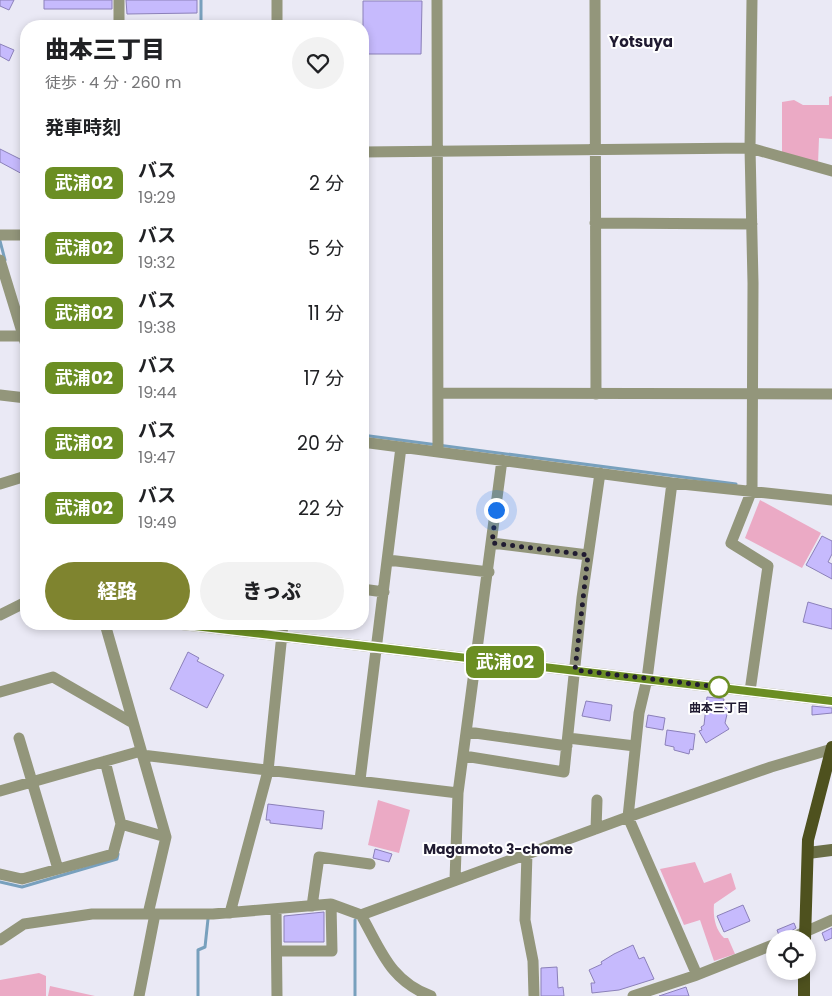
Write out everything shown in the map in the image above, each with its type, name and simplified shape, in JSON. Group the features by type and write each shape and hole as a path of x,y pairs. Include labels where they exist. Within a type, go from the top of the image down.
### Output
{"main road":[{"path":"805,930 808,840 832,748"},
{"path":"808,853 832,850"},
{"path":"804,980 804,996"}],"street":[{"path":"119,0 119,20"},
{"path":"277,20 278,0"},
{"path":"437,0 438,450"},
{"path":"595,0 596,394"},
{"path":"750,691 768,566 731,543 752,490 753,394 750,148 752,0"},
{"path":"369,152 750,148 832,171"},
{"path":"595,223 752,224"},
{"path":"0,235 20,235"},
{"path":"0,260 20,325"},
{"path":"0,336 20,340"},
{"path":"438,393 832,394"},
{"path":"0,395 20,397"},
{"path":"369,443 438,450 672,483 832,500"},
{"path":"360,780 401,447"},
{"path":"455,880 458,793 468,732 502,460"},
{"path":"464,756 564,772 588,555 600,473"},
{"path":"0,484 20,478"},
{"path":"672,483 647,679 639,713 628,817 697,975"},
{"path":"492,543 588,555"},
{"path":"388,560 489,572"},
{"path":"369,590 384,592"},
{"path":"0,615 20,605"},
{"path":"107,630 166,837 139,996"},
{"path":"230,630 832,701"},
{"path":"230,913 268,771 282,630"},
{"path":"0,692 53,677 133,723"},
{"path":"468,732 568,742 635,746"},
{"path":"19,738 34,781 58,870"},
{"path":"0,939 24,924 92,914 230,913 331,904 361,915 628,817 770,767 832,748"},
{"path":"0,791 105,761 141,753 268,771 360,780 458,793"},
{"path":"0,874 22,879 113,854 121,824 105,761"},
{"path":"596,829 597,800"},
{"path":"121,824 166,837"},
{"path":"527,853 525,920 533,961 534,996"},
{"path":"312,906 319,858 370,864"},
{"path":"276,951 332,951 331,904"},
{"path":"276,909 277,996"},
{"path":"361,915 389,966 403,982 429,996"},
{"path":"815,930 832,920"},
{"path":"639,996 766,948"}],"shaded area":[{"path":"832,96 832,139 819,138 818,164 782,154 782,102 794,100 803,105 829,105 829,97"},
{"path":"760,500 821,533 802,568 745,538"},
{"path":"378,800 410,810 399,853 368,845"},
{"path":"695,862 704,883 731,873 736,889 714,904 714,918 717,927 724,938 728,938 735,954 714,961 700,920 684,925 660,869"},
{"path":"39,973 46,976 46,996 0,996 0,980"},
{"path":"50,986 95,996 48,996"}],"building":[{"path":"0,0 14,0 9,10 0,6"},
{"path":"44,0 112,0 112,9 44,9"},
{"path":"126,0 197,0 197,13 127,14"},
{"path":"363,1 422,1 421,54 369,54 369,20 363,20"},
{"path":"0,44 14,50 9,61 0,56"},
{"path":"0,149 20,159 20,173 0,162"},
{"path":"822,536 832,541 832,554 828,562 832,564 832,579 806,565"},
{"path":"808,602 832,609 832,629 803,622"},
{"path":"188,652 199,658 197,661 224,675 207,708 170,689"},
{"path":"707,697 724,699 723,705 728,710 725,723 729,729 706,743 699,731 702,730 701,727 704,725"},
{"path":"586,701 612,705 610,721 582,716"},
{"path":"812,706 832,708 832,713 812,715"},
{"path":"648,715 665,718 663,730 646,727"},
{"path":"667,730 695,734 693,750 690,749 689,754 674,750 674,747 665,745"},
{"path":"268,804 324,811 322,829 270,823 270,820 266,820"},
{"path":"375,849 392,854 389,862 373,858"},
{"path":"743,905 750,921 724,932 717,916"},
{"path":"324,912 324,942 284,942 284,916"},
{"path":"794,923 796,928 793,930 777,930"},
{"path":"832,928 832,938 825,941 822,933"},
{"path":"633,945 639,959 644,957 654,979 619,990 592,993 591,983 595,983 589,970 602,964 601,962 614,954"},
{"path":"557,967 558,988 563,987 564,996 541,996 541,968"},
{"path":"686,987 689,996 659,996"}],"waterway":[{"path":"201,0 201,20"},
{"path":"0,241 5,260"},
{"path":"369,436 736,484"},
{"path":"0,882 22,887 117,859 118,854"},
{"path":"198,996 198,950 205,947 208,919"},
{"path":"355,920 355,996"}],"bus line":[{"name":"武浦02","path":"229,630 832,701"}],"place":[{"name":"曲本三丁目","path":"719,687"}],"district":[{"name":"Yotsuya","path":"641,41"},
{"name":"Magamoto 3-chome","path":"498,849"}],"route":[{"path":"496,510 492,543 588,555 575,670 719,687"}]}
